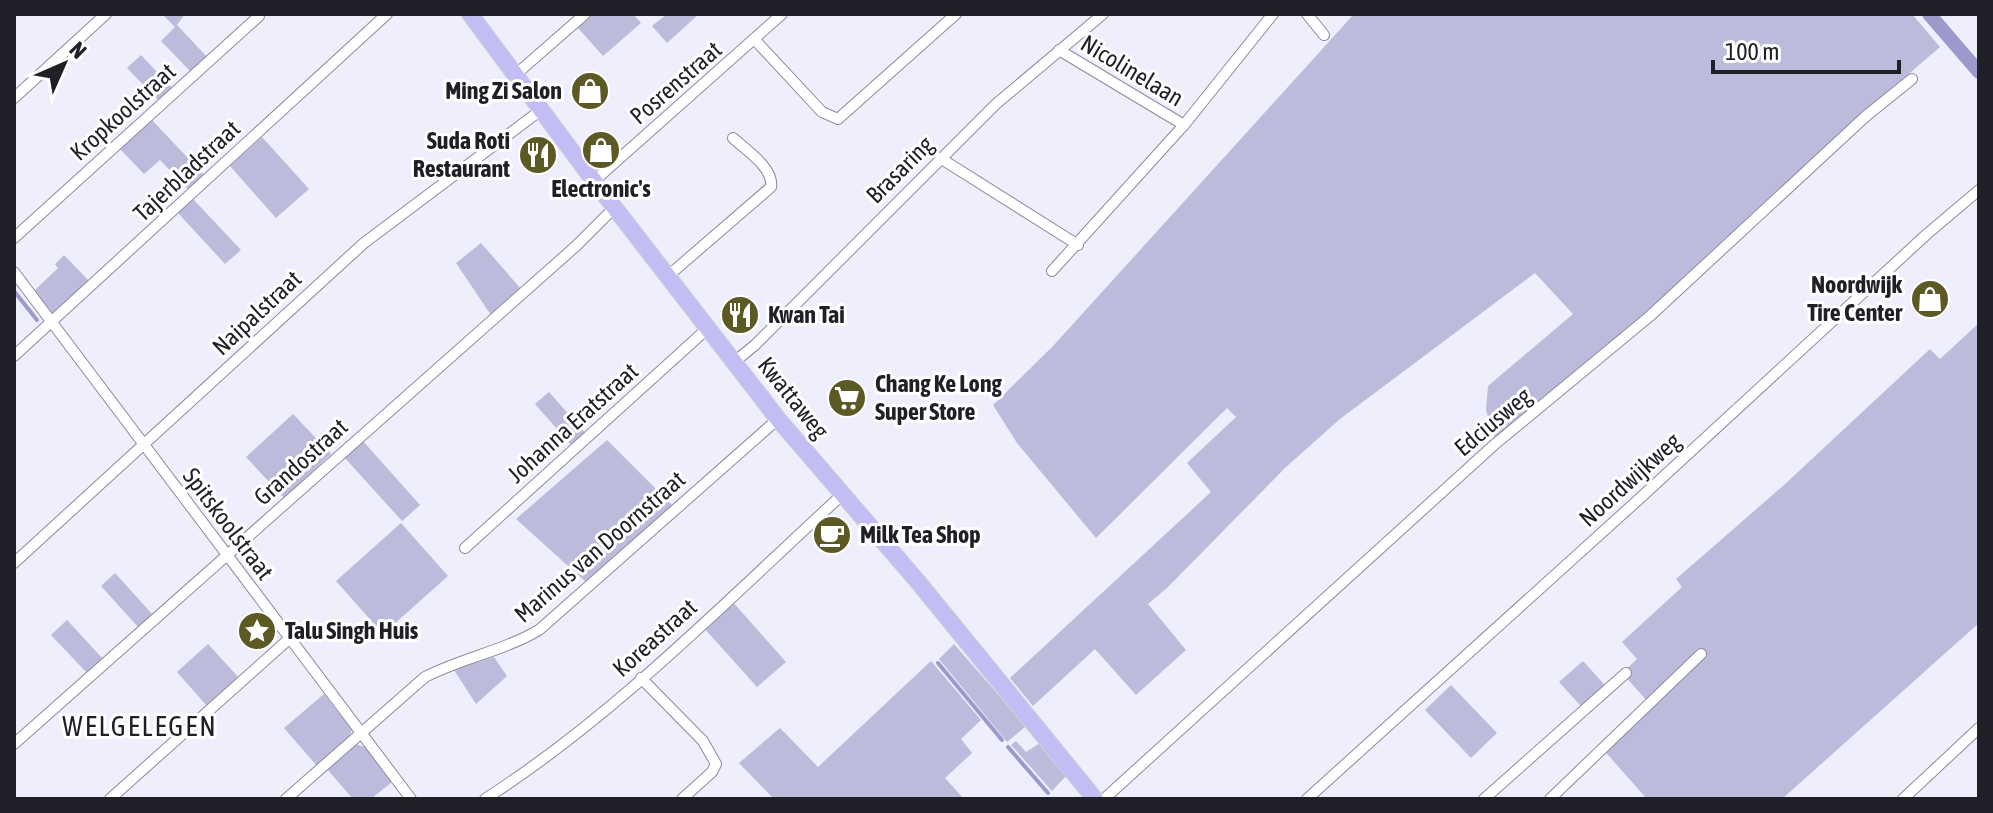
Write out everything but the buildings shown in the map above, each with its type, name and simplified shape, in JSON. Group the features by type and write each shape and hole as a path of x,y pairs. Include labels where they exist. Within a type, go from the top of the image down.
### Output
{"main road":[{"name":"Kwattaweg","path":"470,14 733,363 1095,799"}],"street":[{"path":"14,98 106,14"},
{"name":"Tajerbladstraat","path":"14,356 387,14"},
{"path":"514,76 585,14"},
{"name":"Posrenstraat","path":"594,181 782,14"},
{"path":"755,40 822,112 838,119 956,14"},
{"name":"Brasaring","path":"733,363 755,345 996,104 1103,14"},
{"path":"1052,271 1184,125 1273,14"},
{"path":"1307,14 1324,35"},
{"name":"Kropkoolstraat","path":"14,238 259,16"},
{"name":"Nicolinelaan","path":"1059,50 1184,125"},
{"name":"Edciusweg","path":"1104,799 1494,445 1650,316 1866,116 1912,79"},
{"name":"Naipalstraat","path":"14,563 364,243 541,110"},
{"path":"668,276 771,187 772,179 768,171 733,138"},
{"path":"940,158 1078,245"},
{"name":"Noordwijkweg","path":"1307,799 1979,190"},
{"name":"Grandostraat","path":"14,744 576,246 614,208"},
{"name":"Spitskoolstraat","path":"14,272 411,799"},
{"name":"Johanna Eratstraat","path":"465,548 708,328"},
{"name":"Marinus van Doornstraat","path":"286,799 425,677 439,669 514,645 539,630 778,419"},
{"name":"Koreastraat","path":"485,799 554,753 843,494"},
{"path":"110,799 289,639"},
{"path":"1550,799 1701,654"},
{"path":"1484,799 1626,673"},
{"path":"641,678 703,741 716,764 712,772 682,799"},
{"path":"1903,799 1915,795 1979,728"}],"shaded area":[{"path":"162,14 185,14 177,25 208,58 192,73 161,41 175,27"},
{"path":"593,14 633,14 641,23 603,56 578,28"},
{"path":"667,14 699,14 667,43 652,26"},
{"path":"1354,14 1912,14 1940,47 1863,113 1632,327 1495,439 1486,410 1488,386 1573,314 1535,273 1340,419 1285,468 1148,604 1186,650 1136,695 1095,649 1033,706 1010,678 1211,492 1187,463 1236,417 1227,408 1096,538 1017,443 993,405 1054,345"},
{"path":"141,55 174,90 161,103 127,68"},
{"path":"150,118 204,175 189,190 160,160 144,174 119,148"},
{"path":"262,137 309,189 276,218 230,166"},
{"path":"193,199 241,250 225,264 178,213"},
{"path":"481,243 521,289 491,315 456,263"},
{"path":"64,255 89,281 52,313 34,291 58,268 55,264"},
{"path":"1979,323 1979,623 1782,799 1647,799 1601,747 1649,703 1622,673 1637,659 1622,642 1682,587 1676,579 1784,485 1930,349 1940,359"},
{"path":"549,392 587,435 573,447 535,404"},
{"path":"293,414 331,454 284,498 246,457"},
{"path":"362,440 420,505 402,521 344,457"},
{"path":"607,440 673,506 587,583 516,519"},
{"path":"401,523 448,576 383,634 336,581"},
{"path":"115,573 153,615 139,628 101,586"},
{"path":"732,601 786,662 757,687 703,627"},
{"path":"67,620 103,659 87,673 51,635"},
{"path":"208,644 239,678 207,706 177,672"},
{"path":"954,644 1026,726 1007,742 939,659"},
{"path":"494,657 507,676 476,704 454,670"},
{"path":"931,661 981,720 961,739 972,753 945,778 964,799 774,799 739,763 780,728 818,767"},
{"path":"1583,661 1612,693 1588,714 1559,682"},
{"path":"1451,685 1497,733 1471,758 1425,710"},
{"path":"324,694 352,730 348,739 317,766 284,728"},
{"path":"1016,741 1026,752 1040,743 1066,776 1052,791 1011,745"},
{"path":"355,744 365,747 392,782 371,799 353,799 327,769"}],"waterway":[{"path":"1929,14 1979,72"},
{"path":"14,291 37,320"},
{"path":"938,663 1002,740"},
{"path":"1008,747 1048,793"}],"place":[{"name":"Ming Zi Salon","path":"590,91"},
{"name":"Electronic's","path":"601,150"},
{"name":"Suda Roti Restaurant","path":"538,155"},
{"name":"Noordwijk Tire Center","path":"1930,299"},
{"name":"Kwan Tai","path":"740,315"},
{"name":"Chang Ke Long Super Store","path":"847,398"},
{"name":"Milk Tea Shop","path":"832,535"},
{"name":"Talu Singh Huis","path":"257,631"}],"district":[{"name":"WELGELEGEN","path":"140,726"}]}
